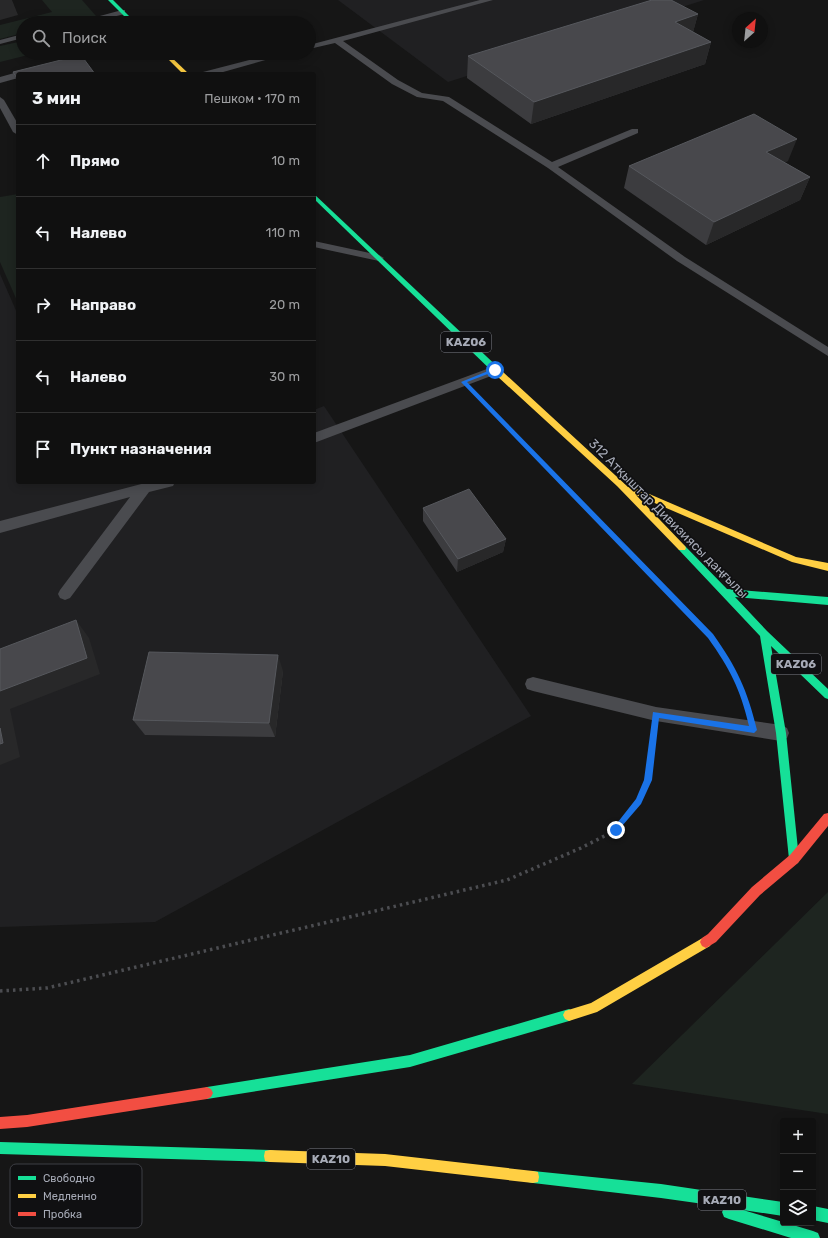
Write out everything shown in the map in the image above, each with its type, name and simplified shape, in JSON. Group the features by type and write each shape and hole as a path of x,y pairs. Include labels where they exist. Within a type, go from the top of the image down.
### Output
{"main road":[{"path":"110,0 126,16"},
{"path":"171,60 184,72"},
{"name":"312 Атқыштар Дивизиясы даңғылы","path":"316,198 495,370 620,484 727,593 764,634 828,695"},
{"path":"620,484 795,560 828,567"},
{"path":"727,593 828,601"},
{"path":"764,634 781,733 794,859"},
{"path":"0,1123 27,1121 410,1061 593,1008 712,938 756,891 794,859 828,818"},
{"name":"KAZ10","path":"0,1148 385,1160 661,1191 780,1209"},
{"path":"661,1191 813,1238"},
{"path":"816,1214 828,1216"}],"lane":[{"path":"316,45 489,0"},
{"path":"106,16 122,12"},
{"path":"0,42 16,38"},
{"path":"338,40 395,82 420,95 446,99 551,166 681,259 828,352"},
{"path":"50,66 71,60"},
{"path":"214,72 259,60"},
{"path":"0,80 16,76"},
{"path":"0,100 16,128"},
{"path":"551,166 635,131"},
{"path":"316,244 379,258"},
{"path":"316,437 495,370"},
{"path":"0,527 160,484"},
{"path":"65,594 144,488"},
{"path":"533,684 656,714 781,733"}],"path":[{"path":"463,382 711,636 725,656 740,683 754,730"},
{"path":"0,991 47,988 514,877 581,848 616,830 638,802 648,780 656,714"}],"shaded area":[{"path":"42,0 82,0 96,16 36,16 52,12"},
{"path":"338,0 704,0 448,82"},
{"path":"16,21 16,35 0,39 0,25"},
{"path":"16,43 16,58 0,62 0,46"},
{"path":"16,194 16,298 0,262 0,197"},
{"path":"0,274 16,310 16,484 316,484 316,409 324,406 531,716 155,922 0,927"},
{"path":"828,892 828,1114 632,1084"}],"building":[{"path":"652,0 671,0 698,14 675,22 711,42 534,102 468,56"},
{"path":"61,60 85,60 94,72 16,72 16,77 13,72"},
{"path":"754,114 797,139 766,152 810,177 714,222 629,166"},
{"path":"469,489 506,539 458,559 423,508"},
{"path":"76,620 87,658 0,691 0,649"},
{"path":"149,652 278,655 269,723 133,720"},
{"path":"0,728 3,743 0,744"}],"traffic: fast":[{"path":"110,0 127,16"},
{"path":"316,198 500,374"},
{"path":"682,548 764,634 828,695"},
{"path":"727,593 828,601"},
{"path":"764,634 781,733 794,859"},
{"path":"207,1093 410,1061 569,1015"},
{"path":"0,1148 270,1156"},
{"path":"533,1177 661,1191 780,1209"},
{"path":"729,1212 813,1238"},
{"path":"816,1214 828,1216"}],"traffic: slow":[{"path":"171,60 184,72"},
{"path":"500,374 620,484 682,548"},
{"path":"630,489 795,560 828,567"},
{"path":"569,1015 593,1008 706,942"},
{"path":"270,1156 385,1160 533,1177"}],"traffic: jam":[{"path":"706,942 712,938 756,891 794,859 828,818"},
{"path":"0,1123 27,1121 207,1093"}],"route":[{"path":"495,370 463,382 711,636 725,656 740,683 748,707 754,730 656,714 652,758 648,780 638,802 616,830"}]}
